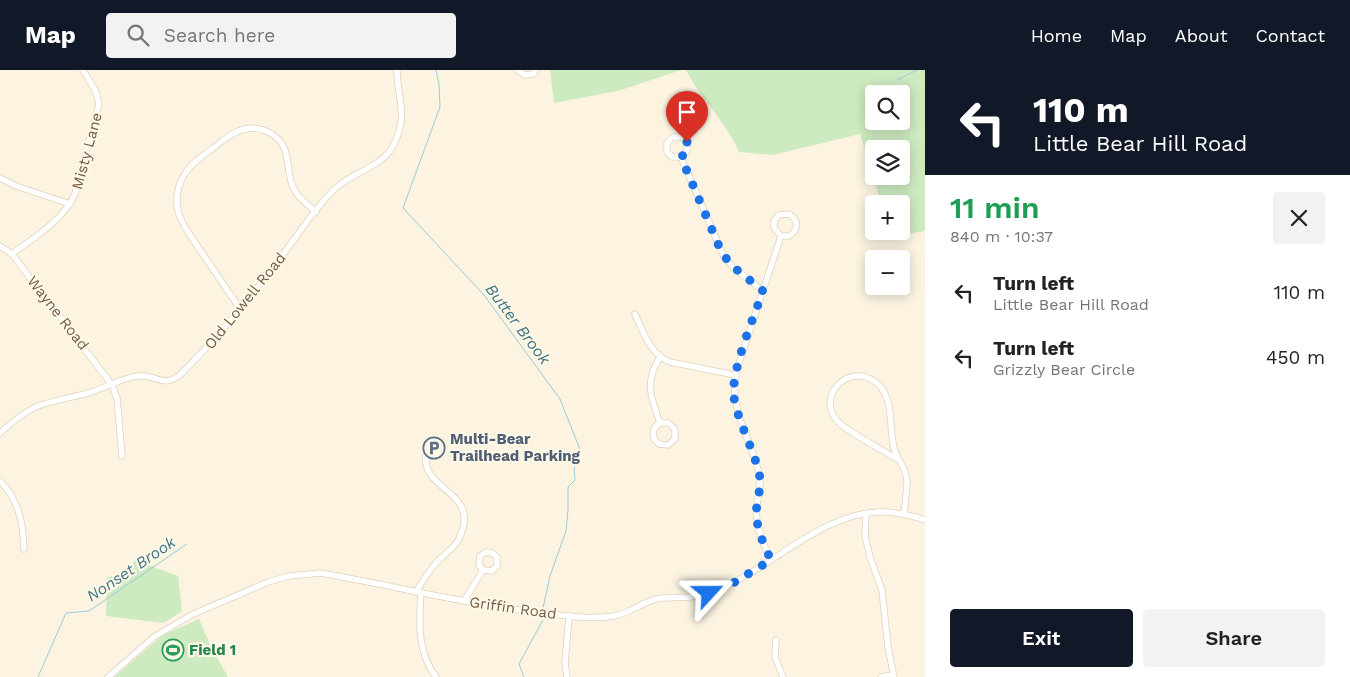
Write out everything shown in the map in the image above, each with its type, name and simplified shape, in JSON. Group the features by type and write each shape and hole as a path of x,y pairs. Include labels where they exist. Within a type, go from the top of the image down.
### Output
{"street":[{"name":"Misty Lane","path":"12,254 56,220 70,204 78,188 99,108 96,92 83,70"},
{"name":"Old Lowell Road","path":"0,433 30,410 40,405 88,393 136,376 165,381 175,379 241,310 316,212 338,187 354,175 381,161 394,146 402,121 403,110 397,81 397,70"},
{"path":"517,70 521,74 529,75 536,70"},
{"path":"241,310 179,215 178,189 186,172 230,134 247,128 260,129 276,137 284,147 294,189 316,212"},
{"path":"681,157 721,251 731,265 763,291"},
{"name":"Misty Lane","path":"0,178 16,186 70,204"},
{"path":"782,214 789,214 793,216 796,223 795,231 789,236 781,236 774,228 774,221 782,214"},
{"path":"771,560 757,523 760,480 733,390 735,375 781,236"},
{"name":"Wayne Road","path":"0,246 12,254 112,384"},
{"path":"635,314 646,338 660,357 670,362 735,375"},
{"path":"660,357 653,370 650,387 660,424"},
{"path":"898,460 835,419 831,408 831,397 836,386 842,381 852,376 864,376 880,386 890,408 892,437 898,460 907,477 904,514"},
{"path":"112,384 117,398 122,456"},
{"path":"668,423 675,429 675,439 668,445 661,445 654,439 654,430 660,424 668,423"},
{"path":"429,444 426,461 429,475 456,498 462,510 464,522 456,543 432,568 418,593 420,639 426,660 436,677"},
{"path":"0,481 18,507 24,549"},
{"name":"Griffin Road","path":"108,677 154,637 174,624 258,587 289,576 320,573 513,610 587,618 617,615 658,599 701,596 735,582 810,535 847,519 884,512 904,514 925,520"},
{"path":"866,514 865,536 870,557 882,590 893,676 881,677"},
{"path":"464,601 484,570"},
{"path":"567,677 565,663 569,616"},
{"path":"776,640 775,656 783,677"}],"green space":[{"path":"550,70 681,70 618,91 554,103"},
{"path":"686,70 925,70 925,231 910,234 910,195 879,195 875,185 910,185 910,140 865,140 865,150 860,134 773,155 739,152 734,141"},
{"path":"135,560 178,576 182,611 164,623 106,616 107,577 124,572"},
{"path":"199,619 212,649 228,677 114,677 163,635"}],"waterway":[{"name":"Butter Brook","path":"436,70 440,107 403,208 484,295 560,399 581,452 575,465 575,480 568,487 566,531 550,576 543,608"},
{"path":"897,80 917,70"},
{"name":"Nonset Brook","path":"38,677 66,613 89,611 187,544"},
{"name":"Butter Brook","path":"524,677 519,664 543,620"}],"place":[{"name":"Multi-Bear Trailhead Parking","path":"434,448"},
{"name":"Field 1","path":"173,650"}],"route":[{"path":"687,142 688,151 681,157 724,257 763,291 735,375 733,390 738,414 759,475 760,488 757,523 771,560 735,582 709,593"}]}
